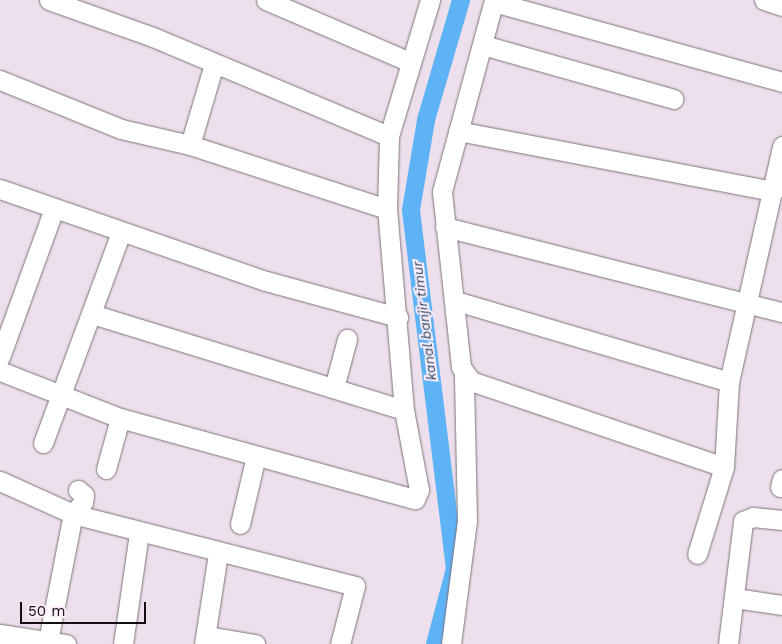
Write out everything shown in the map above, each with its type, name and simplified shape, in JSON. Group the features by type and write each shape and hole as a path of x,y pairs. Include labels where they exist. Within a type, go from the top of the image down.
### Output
{"street":[{"path":"49,0 214,64 389,136"},
{"path":"266,0 410,62"},
{"path":"0,371 62,392 120,418 415,499 419,490 404,410 398,317 387,209 389,136 430,0"},
{"path":"764,0 782,6"},
{"path":"451,644 467,521 464,374 442,192 494,1 782,82"},
{"path":"483,45 674,99"},
{"path":"190,145 214,64"},
{"path":"0,80 121,129 190,145 387,209"},
{"path":"458,131 773,191"},
{"path":"697,554 724,467 729,382 744,301 773,191 782,146"},
{"path":"1,192 266,281 398,317"},
{"path":"0,357 54,209"},
{"path":"446,228 782,312"},
{"path":"43,443 121,232"},
{"path":"456,301 729,382"},
{"path":"92,314 404,410"},
{"path":"334,388 347,340"},
{"path":"464,374 724,467"},
{"path":"106,469 120,418"},
{"path":"240,524 256,456"},
{"path":"0,481 73,514 218,554 355,586 340,644"},
{"path":"0,634 57,643 73,514 83,502 84,495 78,490"},
{"path":"728,644 743,521 753,517 782,520"},
{"path":"123,644 139,532"},
{"path":"218,554 205,640 255,644"},
{"path":"735,598 782,605"}],"waterway":[{"name":"kanal banjir timur","path":"435,644 455,569 411,210 426,120 461,0"}]}
